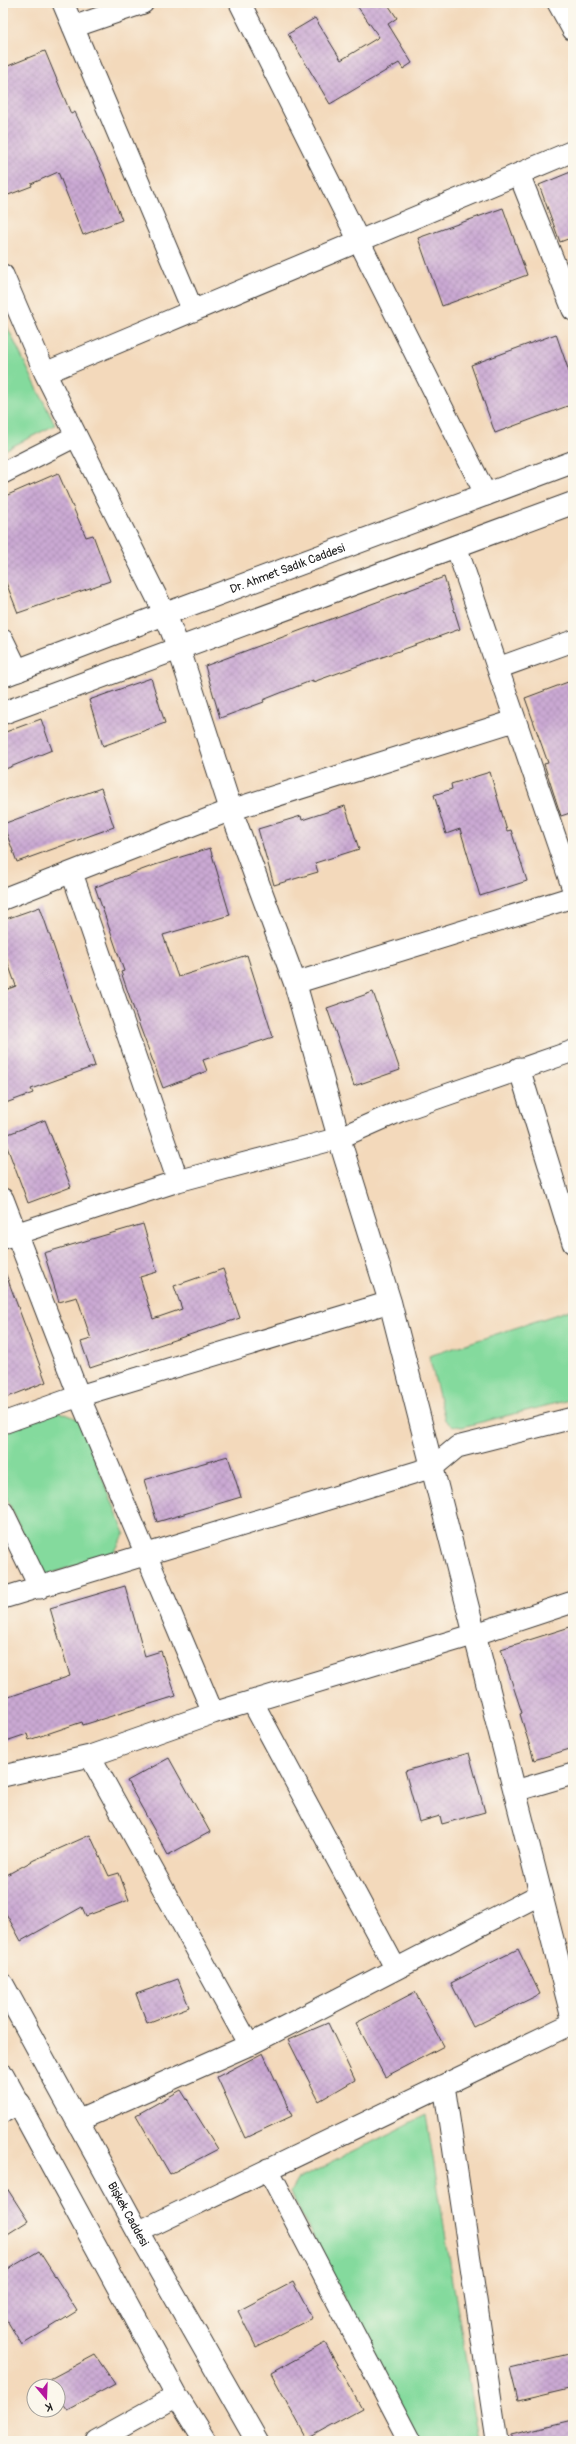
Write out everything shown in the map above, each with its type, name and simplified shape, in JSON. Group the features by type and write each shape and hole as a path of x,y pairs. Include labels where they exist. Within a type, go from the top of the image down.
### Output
{"street":[{"path":"63,3 193,311"},
{"path":"73,27 143,3"},
{"path":"240,3 486,495"},
{"path":"558,3 573,30"},
{"path":"45,373 573,151"},
{"path":"519,174 573,310"},
{"path":"6,288 45,373 165,614 179,649 230,810 295,983 339,1138 390,1302 476,1634 573,2022 138,2232"},
{"path":"3,473 76,436"},
{"name":"Dr. Ahmet Sadık Caddesi","path":"10,674 165,614 573,462"},
{"path":"3,713 573,503"},
{"path":"456,546 498,668 514,722 566,841 573,889"},
{"path":"3,640 10,674"},
{"path":"498,668 573,642"},
{"path":"3,899 230,810 514,722"},
{"path":"72,873 178,1181"},
{"path":"295,983 573,897"},
{"path":"10,1236 178,1181 339,1138 400,1111 519,1068 573,1051"},
{"path":"519,1068 567,1205 573,1243"},
{"path":"3,1199 10,1236 213,1713"},
{"path":"3,1423 79,1396 390,1302"},
{"path":"3,1598 146,1556 433,1467 457,1447 573,1418"},
{"path":"3,1512 40,1588"},
{"path":"3,1776 90,1756 213,1713 476,1634 573,1602"},
{"path":"252,1701 396,1969"},
{"path":"90,1756 249,2045"},
{"path":"515,1791 573,1774"},
{"path":"77,2121 249,2045 541,1894"},
{"name":"Bişkek Caddesi","path":"3,1985 138,2232 257,2441"},
{"path":"3,2075 11,2107 177,2396 205,2441"},
{"path":"444,2084 497,2441"},
{"path":"268,2170 410,2441"},
{"path":"96,2441 177,2396"}],"green space":[{"path":"3,318 55,425 3,451"},
{"path":"573,1309 573,1399 462,1427 451,1425 445,1420 429,1356"},
{"path":"58,1411 78,1419 125,1533 114,1553 46,1575 38,1567 3,1490 3,1433"},
{"path":"426,2115 479,2441 417,2441 290,2192 297,2180"}],"building":[{"path":"355,3 387,3 397,18 388,24 412,63 403,69 399,63 330,104 288,34 315,18 341,60 379,37"},
{"path":"45,51 71,114 75,112 104,174 122,220 83,235 58,172 31,184 32,186 3,197 3,68"},
{"path":"573,171 573,237 560,242 539,185"},
{"path":"503,208 527,275 442,306 418,238"},
{"path":"556,334 573,383 573,404 495,433 471,365"},
{"path":"58,473 86,537 93,535 110,581 18,613 3,575 3,497"},
{"path":"444,577 460,629 313,682 313,680 263,700 264,702 220,718 205,666"},
{"path":"151,678 165,723 103,746 89,700"},
{"path":"568,682 573,696 573,812 561,816 544,764 548,763 525,698"},
{"path":"41,719 52,750 3,770 3,733"},
{"path":"490,772 507,831 511,830 527,881 480,896 460,829 446,834 434,795 452,789 451,784"},
{"path":"101,788 114,827 17,862 3,824"},
{"path":"345,806 359,849 315,863 318,872 274,885 258,829 301,816 302,820"},
{"path":"210,848 230,915 163,935 178,977 247,955 273,1037 203,1060 207,1071 163,1088 121,972 124,971 95,887 155,865"},
{"path":"40,907 95,1066 31,1089 33,1093 3,1104 3,991 16,986 3,949 3,920"},
{"path":"373,992 400,1070 354,1086 327,1008"},
{"path":"45,1120 71,1187 28,1203 3,1136"},
{"path":"143,1224 157,1272 140,1277 153,1319 182,1309 174,1286 223,1269 240,1318 90,1368 81,1342 91,1339 77,1297 59,1302 44,1253"},
{"path":"5,1272 46,1382 3,1399 3,1273"},
{"path":"228,1456 241,1497 157,1522 144,1480"},
{"path":"125,1586 145,1656 161,1651 176,1696 83,1725 82,1722 29,1740 27,1734 3,1742 3,1699 70,1676 50,1608"},
{"path":"573,1626 573,1748 534,1760 520,1714 522,1713 501,1649"},
{"path":"469,1753 485,1812 442,1824 440,1816 419,1822 405,1771"},
{"path":"169,1758 210,1832 168,1855 127,1781"},
{"path":"90,1835 109,1876 119,1873 129,1900 86,1916 82,1907 21,1941 3,1908 3,1877 34,1860"},
{"path":"518,1949 540,1994 473,2027 451,1983"},
{"path":"178,1979 189,2007 147,2023 136,1994"},
{"path":"415,1992 444,2046 385,2077 356,2023"},
{"path":"328,2023 355,2080 319,2101 288,2040"},
{"path":"263,2053 292,2116 245,2138 217,2077"},
{"path":"181,2090 218,2149 170,2174 136,2115"},
{"path":"3,2182 28,2221 3,2237"},
{"path":"39,2251 77,2311 22,2345 3,2314 3,2272"},
{"path":"293,2282 312,2318 256,2347 238,2311"},
{"path":"325,2343 362,2409 307,2439 271,2373"},
{"path":"573,2353 573,2388 518,2401 510,2368"},
{"path":"95,2355 115,2384 67,2410 66,2378 52,2378"},
{"path":"573,2420 573,2441 511,2441 511,2435"}]}
